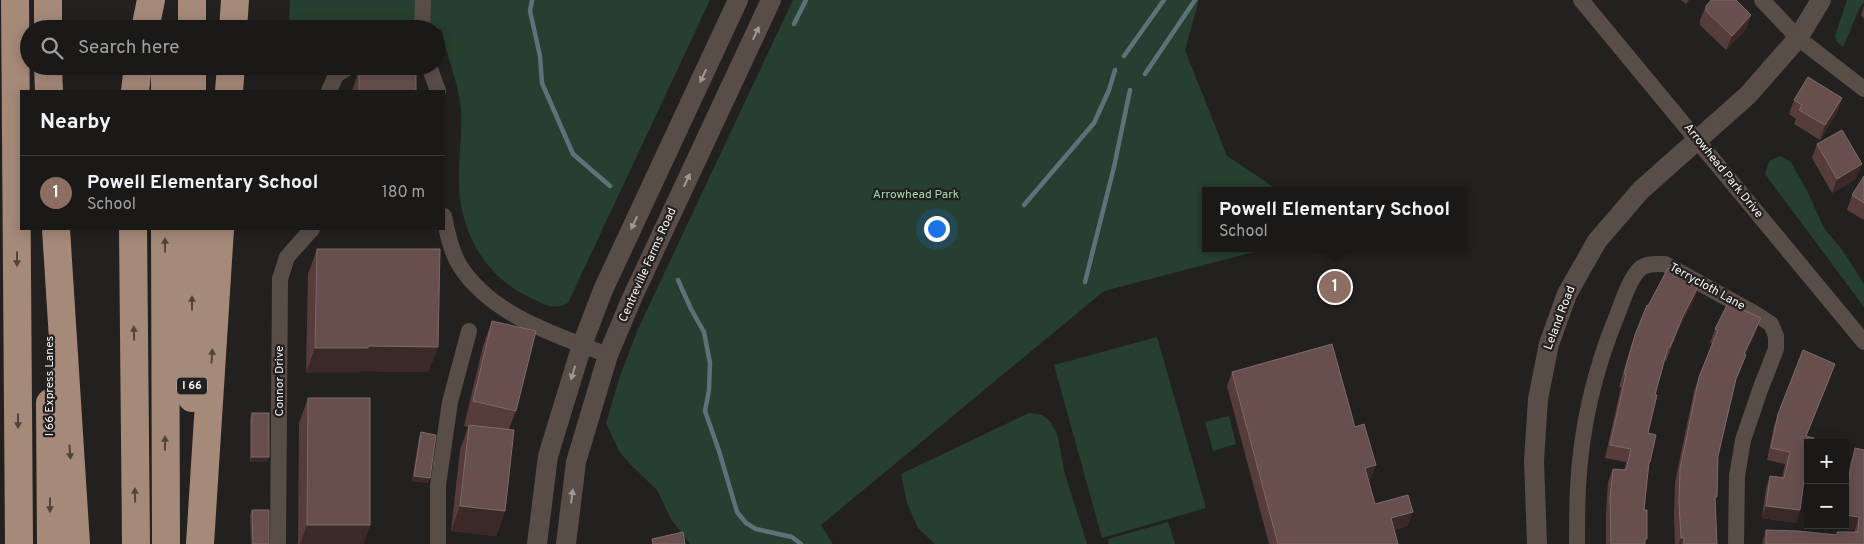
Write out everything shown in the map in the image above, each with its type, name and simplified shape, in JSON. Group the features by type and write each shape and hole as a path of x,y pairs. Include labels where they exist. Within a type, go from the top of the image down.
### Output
{"highway":[{"path":"15,0 19,544"},
{"path":"48,0 48,20"},
{"path":"147,20 151,0"},
{"path":"165,0 165,20"},
{"path":"192,0 192,20"},
{"path":"234,20 235,0"},
{"path":"48,75 48,90"},
{"path":"135,90 137,75"},
{"path":"165,75 165,90"},
{"path":"192,75 192,90"},
{"path":"229,90 230,75"},
{"name":"I 66 Express Lanes","path":"49,230 50,544"},
{"path":"56,230 76,544"},
{"path":"133,230 136,544"},
{"path":"165,230 166,544"},
{"name":"I 66","path":"192,230 193,544"},
{"path":"200,544 220,230"}],"street":[{"path":"422,20 423,0"},
{"path":"537,544 548,456 582,345 603,290 738,0"},
{"name":"Centreville Farms Road","path":"566,544 576,462 608,355 632,298 771,0"},
{"name":"Arrowhead Park Drive","path":"1581,0 1698,139 1864,342"},
{"path":"1762,0 1798,38 1864,89"},
{"name":"Leland Road","path":"1537,544 1534,461 1538,400 1549,344 1567,294 1598,241 1641,190 1748,95 1798,38 1821,0"},
{"path":"328,90 336,75"},
{"path":"432,75 438,90"},
{"path":"445,221 448,236 460,266 487,297 523,320 608,355"},
{"name":"Connor Drive","path":"278,544 280,279 287,257 311,230"},
{"name":"Terrycloth Lane","path":"1577,544 1578,487 1582,440 1591,394 1606,342 1625,295 1637,271 1650,264 1664,264 1754,313 1771,324 1776,336 1776,349 1743,440 1737,476 1736,544"},
{"path":"438,544 438,485 450,402 469,330"}],"green space":[{"path":"290,0 710,0 568,303 558,306 544,304 529,297 500,278 478,251 470,235 460,202 461,107 445,44 445,20 289,20"},
{"name":"Arrowhead Park","path":"793,0 1199,0 1185,50 1227,156 1274,187 1202,187 1202,252 1254,252 1104,291 821,525 833,544 690,544 671,519 657,490 619,451 606,423 620,376 638,329"},
{"path":"1847,0 1864,0 1864,2 1843,47 1837,42 1835,36"},
{"path":"1780,156 1791,162 1824,228 1843,251 1864,284 1864,307 1765,174 1769,161"},
{"path":"1157,337 1206,508 1102,538 1054,365"},
{"path":"1029,413 1042,415 1050,421 1057,434 1065,474 1087,544 935,544 918,528 907,503 901,474"},
{"path":"1229,416 1236,444 1213,451 1205,422"},
{"path":"1168,522 1175,544 1109,544 1108,539"}],"building":[{"path":"1711,0 1736,0 1751,15 1732,36 1706,11 1706,6"},
{"path":"359,75 416,75 416,90 359,90"},
{"path":"1808,77 1842,98 1825,125 1799,110 1802,105 1794,100"},
{"path":"1842,130 1862,164 1837,179 1817,144"},
{"path":"1864,176 1864,203 1852,195"},
{"path":"317,249 440,249 438,347 368,346 368,348 315,348"},
{"path":"1668,268 1699,285 1670,347 1668,347 1655,395 1657,395 1648,433 1656,435 1649,462 1644,510 1647,510 1647,539 1645,539 1645,544 1611,544 1610,498 1613,469 1626,470 1631,449 1610,445 1626,374 1624,374 1635,335 1647,305"},
{"path":"1728,303 1761,318 1744,354 1746,355 1736,379 1718,456 1717,497 1715,497 1717,544 1684,544 1684,538 1681,538 1679,503 1680,469 1699,377 1718,330 1715,329"},
{"path":"492,321 536,331 516,411 473,401"},
{"path":"1332,344 1355,427 1364,424 1376,465 1365,468 1375,504 1408,495 1413,512 1391,518 1398,544 1278,544 1232,372"},
{"path":"1803,350 1835,364 1806,436 1814,439 1804,439 1804,481 1800,510 1766,506 1770,476 1784,478 1790,452 1771,448 1778,414"},
{"path":"308,398 370,398 370,525 307,525"},
{"path":"252,413 269,413 269,457 252,457"},
{"path":"469,425 514,430 505,511 460,506"},
{"path":"421,432 436,435 430,478 414,476"},
{"path":"1855,448 1864,450 1864,544 1766,544 1766,530 1837,535 1837,532 1858,532 1859,517 1849,516 1849,477"},
{"path":"252,510 269,510 269,544 253,544"},
{"path":"683,532 685,544 653,544 652,539"}],"waterway":[{"path":"532,0 530,11 540,56 542,83 573,154 610,186"},
{"path":"794,24 806,0"},
{"path":"1124,56 1164,0"},
{"path":"1145,74 1195,0"},
{"path":"1024,205 1094,123 1109,90 1115,70"},
{"path":"1085,282 1114,167 1130,90"},
{"path":"678,280 704,332 710,363 709,390 705,411 737,512 746,523 756,529 792,537 801,544"}],"place":[{"name":"Powell Elementary School","path":"1335,287"}]}
